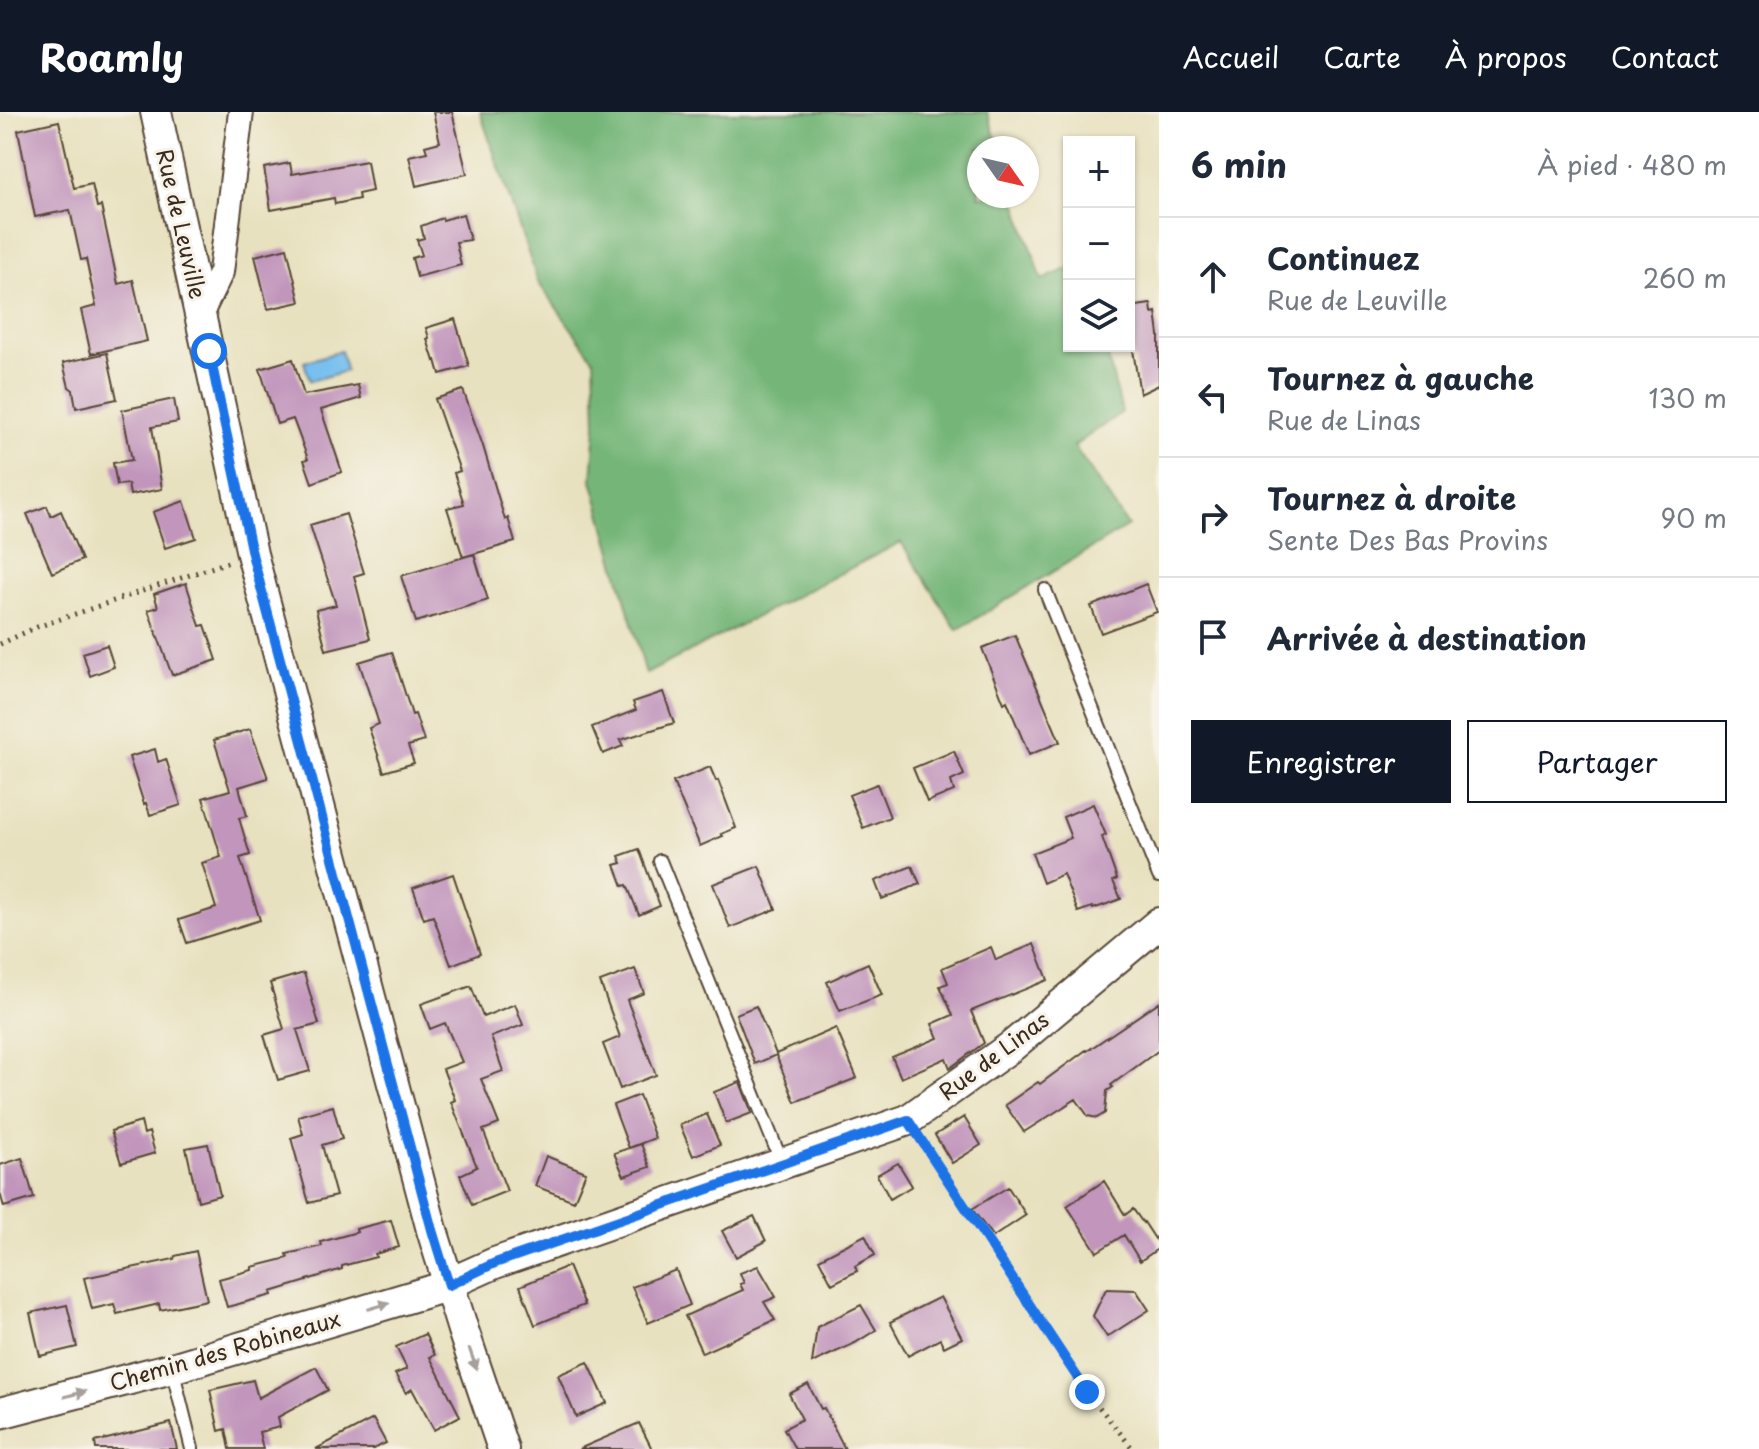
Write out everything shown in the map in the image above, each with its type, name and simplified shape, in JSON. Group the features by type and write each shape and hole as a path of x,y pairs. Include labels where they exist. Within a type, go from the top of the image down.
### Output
{"street":[{"name":"Rue de Leuville","path":"156,112 252,554 428,1214 503,1449"},
{"path":"201,313 221,272 241,112"},
{"name":"Rue de Linas","path":"449,1285 495,1263 908,1120 1012,1046 1159,923"},
{"name":"Chemin des Robineaux","path":"0,1413 172,1368 449,1285"}],"lane":[{"path":"1045,590 1159,876"},
{"path":"660,861 782,1163"},
{"path":"172,1368 192,1449"}],"path":[{"path":"0,644 37,627 252,554"},
{"path":"908,1120 1087,1392 1133,1449"}],"green space":[{"path":"480,112 987,112 995,136 967,136 967,208 1018,208 1042,280 1063,271 1063,352 1107,352 1122,412 1074,446 1128,526 957,630 901,542 646,674 592,480 596,424 594,360 538,282"}],"water":[{"path":"341,351 346,371 310,381 304,362"}],"building":[{"path":"433,112 452,112 467,174 416,186 409,156 427,152 425,146 440,142"},
{"path":"59,121 74,188 92,184 97,207 101,206 118,284 133,280 147,341 91,354 81,310 96,306 86,259 81,260 70,210 35,217 18,130"},
{"path":"367,161 372,191 358,194 359,199 335,204 334,198 271,210 264,168 290,163 292,174"},
{"path":"463,214 470,240 456,242 461,265 417,277 412,258 422,255 417,240 424,238 421,226"},
{"path":"287,248 300,302 268,309 255,256"},
{"path":"1151,304 1152,313 1156,312 1159,335 1159,385 1140,394 1133,352 1135,306"},
{"path":"455,319 469,366 440,374 426,328"},
{"path":"107,353 117,399 76,408 63,363"},
{"path":"293,359 304,395 358,385 361,398 321,410 342,472 312,483 304,460 308,459 293,419 277,424 260,369"},
{"path":"463,390 515,542 463,557 447,508 464,504 454,473 460,471 435,399"},
{"path":"174,399 178,422 152,427 162,489 130,495 128,484 117,485 113,463 132,460 122,410"},
{"path":"184,501 196,538 165,548 153,512"},
{"path":"47,506 51,516 61,511 82,560 52,573 27,514"},
{"path":"346,514 364,573 354,576 370,639 326,650 316,610 336,605 310,525"},
{"path":"474,554 488,600 416,622 401,576"},
{"path":"186,583 200,626 205,625 217,660 172,675 148,610 158,607 154,594"},
{"path":"1146,584 1157,612 1101,633 1091,606"},
{"path":"1015,635 1060,742 1029,755 982,648"},
{"path":"107,645 114,667 90,676 83,653"},
{"path":"392,652 412,715 415,714 424,741 408,746 414,763 384,772 369,728 379,724 359,662"},
{"path":"663,692 674,723 620,740 623,746 603,754 592,727 636,710 633,702"},
{"path":"250,729 268,778 239,787 247,816 239,818 250,855 240,858 260,920 187,943 179,920 216,908 202,863 221,857 203,798 230,790 214,740"},
{"path":"155,749 158,762 166,759 181,805 150,815 129,757"},
{"path":"954,751 964,775 951,781 954,791 927,802 913,768"},
{"path":"710,767 736,828 700,846 673,782"},
{"path":"877,784 890,817 863,828 849,795"},
{"path":"1093,804 1106,835 1102,837 1121,899 1078,912 1063,874 1043,883 1032,853 1071,838 1063,817"},
{"path":"639,849 660,906 639,915 615,865 622,863 619,856"},
{"path":"759,866 776,909 730,928 713,884"},
{"path":"912,866 920,884 882,899 875,881"},
{"path":"453,874 480,954 451,965 433,916 424,919 413,888"},
{"path":"1034,944 1048,980 971,1011 984,1043 950,1068 946,1058 901,1078 892,1057 938,1038 932,1024 953,1015 940,986 948,983 942,968 991,947 996,960"},
{"path":"868,963 882,995 840,1011 827,982"},
{"path":"635,969 644,993 627,1000 656,1075 620,1089 603,1044 620,1037 600,982"},
{"path":"304,973 319,1024 297,1030 310,1071 278,1080 264,1035 284,1029 270,983"},
{"path":"471,986 483,1017 515,1004 523,1025 491,1037 503,1071 481,1079 499,1124 483,1130 507,1191 472,1205 460,1175 477,1167 451,1102 455,1100 443,1069 462,1062 445,1023 430,1029 421,1004"},
{"path":"1159,1002 1159,1050 1111,1085 1113,1087 1107,1091 1105,1113 1097,1118 1088,1116 1076,1099 1024,1132 1005,1105"},
{"path":"756,1006 776,1054 836,1028 857,1078 795,1102 776,1055 755,1064 736,1014"},
{"path":"740,1082 752,1113 726,1123 714,1092"},
{"path":"639,1095 655,1138 629,1148 613,1105"},
{"path":"333,1106 342,1139 322,1145 336,1196 309,1203 291,1138 303,1134 298,1116"},
{"path":"707,1114 720,1145 693,1156 680,1125"},
{"path":"964,1117 981,1145 952,1163 935,1135"},
{"path":"141,1122 144,1134 149,1132 155,1153 121,1163 111,1131"},
{"path":"208,1144 220,1195 198,1201 186,1148"},
{"path":"641,1144 650,1167 624,1176 614,1153"},
{"path":"546,1156 586,1172 574,1201 535,1186"},
{"path":"22,1158 34,1198 4,1207 0,1193 0,1165"},
{"path":"898,1163 912,1186 890,1199 877,1175"},
{"path":"1104,1181 1125,1215 1133,1209 1159,1245 1140,1261 1124,1235 1097,1252 1067,1206"},
{"path":"1008,1187 1026,1215 993,1237 972,1209"},
{"path":"754,1216 766,1241 736,1257 722,1231"},
{"path":"391,1220 399,1247 271,1292 272,1295 227,1307 219,1279 288,1258 287,1254 322,1246 321,1242 357,1232 356,1229"},
{"path":"865,1235 875,1255 855,1266 857,1271 832,1284 819,1259"},
{"path":"196,1251 207,1300 160,1310 159,1304 117,1314 114,1304 92,1309 84,1278 174,1259 175,1256"},
{"path":"568,1266 584,1305 535,1325 520,1286"},
{"path":"758,1266 776,1297 764,1302 775,1320 702,1353 685,1316 743,1290 740,1273"},
{"path":"676,1270 690,1305 648,1323 632,1287"},
{"path":"1106,1289 1136,1290 1149,1310 1107,1337 1093,1316"},
{"path":"940,1297 962,1338 944,1347 940,1339 908,1356 890,1322"},
{"path":"67,1305 77,1347 40,1356 30,1313"},
{"path":"861,1305 876,1330 812,1363 817,1327"},
{"path":"425,1334 435,1355 430,1357 460,1416 434,1430 412,1389 406,1393 395,1374 407,1369 396,1347"},
{"path":"588,1362 607,1403 576,1417 558,1375"},
{"path":"316,1367 328,1390 278,1417 280,1427 259,1432 263,1449 230,1449 226,1429 219,1431 210,1390 253,1380 258,1398"},
{"path":"808,1384 845,1449 795,1449 784,1429 802,1419 789,1394"},
{"path":"373,1419 386,1443 373,1449 316,1449"},
{"path":"171,1423 177,1449 96,1449 95,1442"},
{"path":"639,1423 652,1449 579,1449"}],"route":[{"path":"209,351 252,554 449,1285 495,1263 908,1120 1087,1392"}]}
